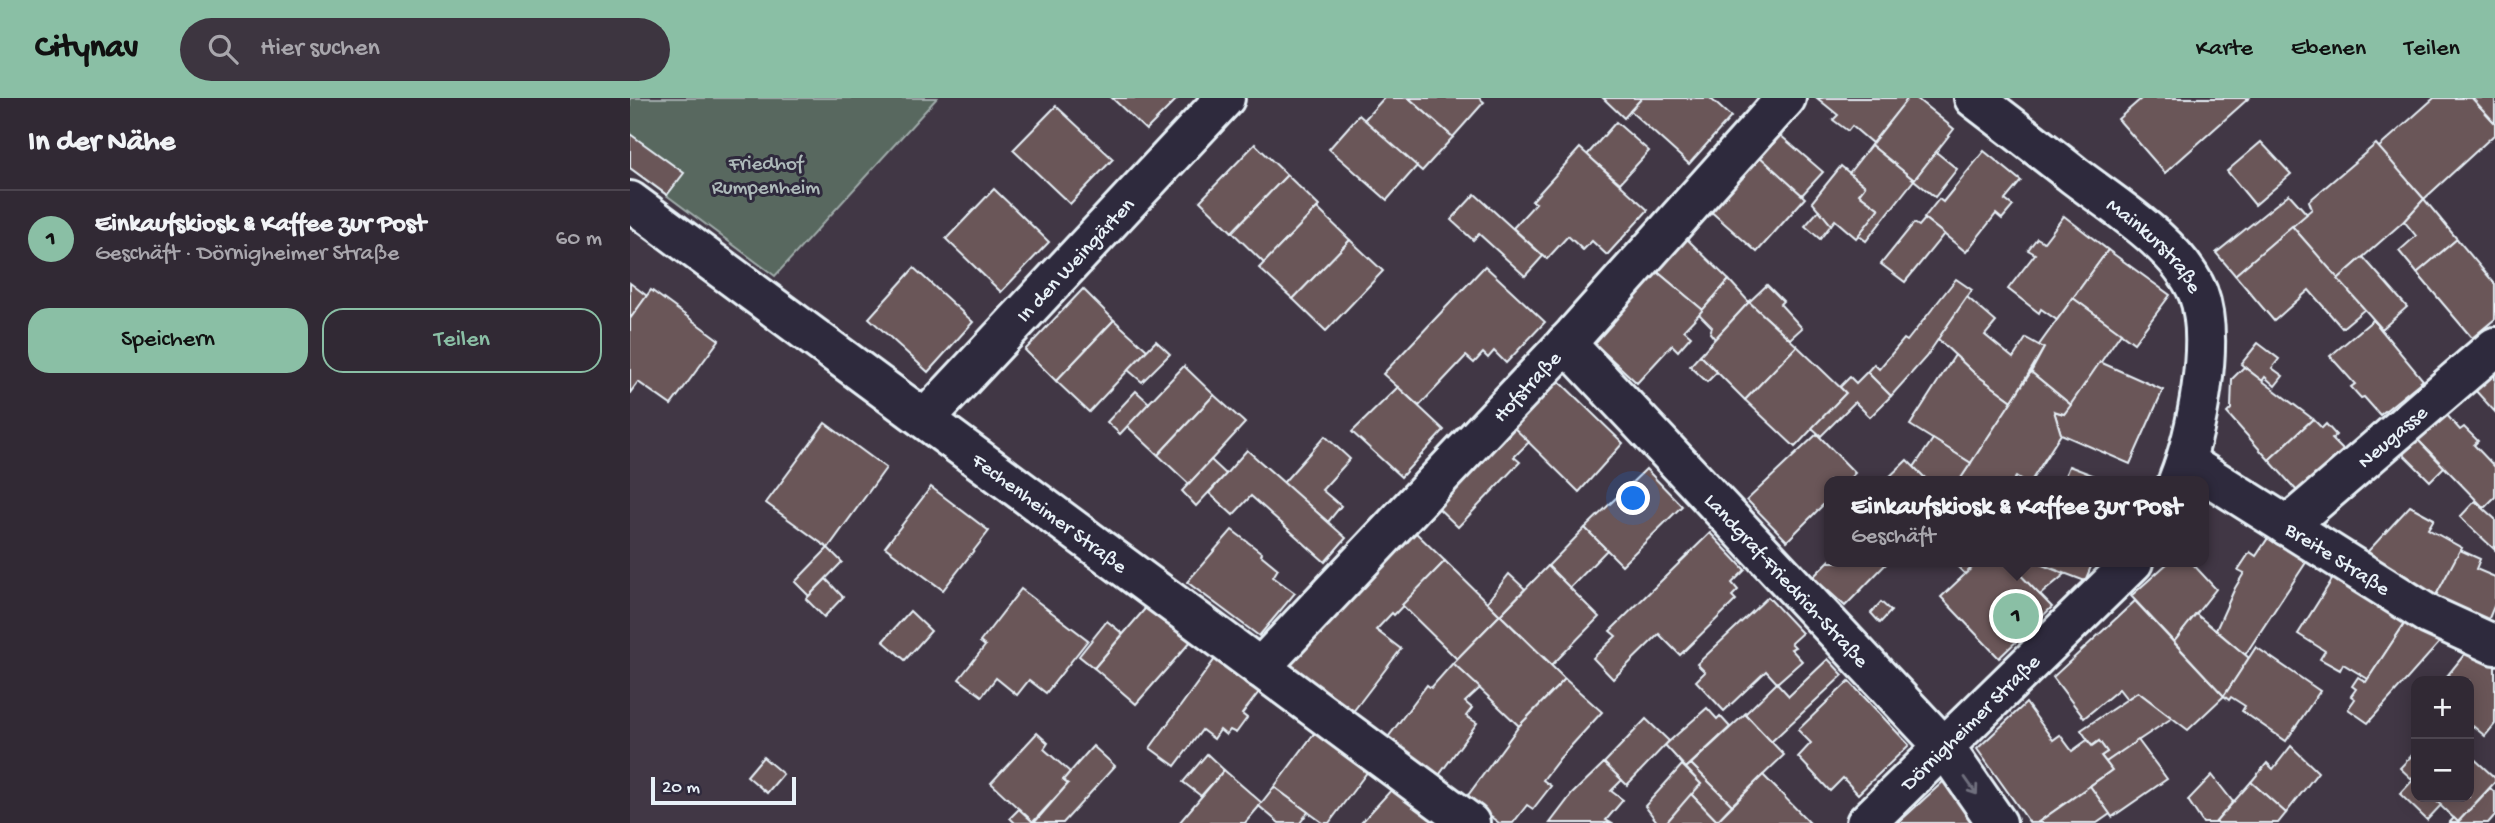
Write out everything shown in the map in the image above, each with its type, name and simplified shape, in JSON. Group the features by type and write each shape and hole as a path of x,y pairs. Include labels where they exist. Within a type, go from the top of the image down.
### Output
{"street":[{"name":"In den Weingärten","path":"925,419 1224,98"},
{"name":"Hofstraße","path":"1261,668 1566,343 1786,98"},
{"name":"Mainkurstraße","path":"1974,98 2136,223 2186,272 2203,311 2205,355 2194,425 2182,471"},
{"name":"Fechenheimer Straße","path":"630,201 1470,823"},
{"name":"Landgraf-Friedrich-Straße","path":"1566,343 1945,748 1997,823"},
{"name":"Neugasse","path":"2287,526 2495,347"},
{"name":"Breite Straße","path":"2209,485 2287,526 2429,615 2495,645"},
{"name":"Dörnigheimer Straße","path":"1866,823 2128,567"}],"green space":[{"name":"Friedhof Rumpenheim","path":"630,98 937,98 775,276 630,168"}],"building":[{"path":"1112,98 1178,98 1146,130"},
{"path":"1384,98 1409,98 1453,137 1422,171 1364,120"},
{"path":"1409,98 1479,98 1484,102 1453,137"},
{"path":"1603,98 1642,98 1624,118"},
{"path":"1642,98 1710,98 1731,117 1689,164 1630,111"},
{"path":"1817,98 1908,98 1872,143 1852,126 1848,131 1833,120 1838,115"},
{"path":"1908,98 1916,98 1954,129 1914,180 1871,145"},
{"path":"2142,98 2249,98 2165,173 2118,119"},
{"path":"2434,98 2472,98 2495,123 2495,134 2424,199 2378,148"},
{"path":"2472,98 2495,98 2495,123"},
{"path":"1056,106 1113,159 1070,204 1013,150"},
{"path":"1359,115 1417,166 1387,200 1329,149"},
{"path":"1616,122 1649,151 1620,183 1587,155"},
{"path":"630,134 684,173 667,195 630,168"},
{"path":"1780,135 1823,172 1802,195 1760,158"},
{"path":"2261,142 2291,174 2255,205 2227,171"},
{"path":"1255,144 1287,175 1232,232 1200,201"},
{"path":"2376,144 2424,199 2404,221 2338,279 2292,226 2312,209 2309,201"},
{"path":"1871,145 1914,180 1866,241 1858,235 1879,209 1859,194 1865,186 1849,173"},
{"path":"1580,148 1648,210 1607,255 1592,241 1583,250 1568,236 1547,259 1513,228 1536,203 1532,201"},
{"path":"1984,151 2021,181 2005,200 2013,206 2002,219 1996,214 1966,252 1924,218 1939,199 1943,202"},
{"path":"1936,152 1957,169 1935,197 1914,180"},
{"path":"1758,155 1805,198 1757,252 1708,209"},
{"path":"1841,166 1865,186 1859,194 1879,209 1856,238 1835,220 1831,225 1812,202"},
{"path":"1287,175 1319,206 1264,263 1232,232"},
{"path":"994,189 1049,242 1001,292 946,239"},
{"path":"1475,194 1543,256 1525,276 1479,234 1473,240 1451,220"},
{"path":"2289,194 2307,214 2235,275 2216,253"},
{"path":"2424,199 2457,239 2417,273 2399,251 2416,236 2404,221"},
{"path":"1317,208 1350,240 1293,299 1259,268"},
{"path":"1819,210 1831,225 1820,239 1805,226"},
{"path":"2064,216 2108,250 2057,320 2041,309 2039,313 2008,289 2035,254 2028,250 2037,238 2044,242"},
{"path":"1925,219 1944,234 1905,282 1881,264 1914,223 1919,226"},
{"path":"2292,226 2365,309 2342,328 2309,290 2274,321 2235,275"},
{"path":"1685,237 1729,280 1703,310 1654,269"},
{"path":"2457,239 2495,284 2495,319 2472,338 2417,273"},
{"path":"1350,240 1383,271 1326,331 1293,299"},
{"path":"2108,250 2170,295 2134,343 2073,298"},
{"path":"2363,257 2407,307 2382,329 2338,279"},
{"path":"1485,266 1545,322 1506,363 1494,351 1488,358 1483,353 1474,363 1466,356 1419,406 1383,374"},
{"path":"914,268 973,322 928,372 869,318"},
{"path":"1654,269 1703,310 1684,330 1691,336 1678,351 1672,345 1637,383 1590,339"},
{"path":"1956,279 1972,290 1926,357 1891,396 1867,372 1874,364 1879,369 1904,339 1907,341"},
{"path":"1729,280 1749,302 1715,339 1710,333 1712,327 1699,314"},
{"path":"630,283 647,296 630,319"},
{"path":"1767,285 1783,301 1780,304 1802,328 1790,339 1749,302"},
{"path":"1083,289 1114,320 1056,381 1025,350"},
{"path":"651,290 719,340 671,405 638,382 630,393 630,319"},
{"path":"1967,297 1996,322 1985,335 2013,358 2026,338 2044,348 2012,401 1974,373 1938,339"},
{"path":"2073,298 2121,333 2071,405 2031,372 2044,348 2039,345"},
{"path":"1749,302 1797,346 1745,400 1700,355"},
{"path":"1114,320 1147,350 1089,412 1056,381"},
{"path":"2373,320 2423,380 2380,415 2351,387 2355,384 2330,356"},
{"path":"1156,341 1170,354 1142,382 1128,370"},
{"path":"2258,343 2279,359 2272,368 2283,376 2275,386 2265,377 2262,381 2241,364"},
{"path":"1797,346 1846,393 1795,447 1745,400"},
{"path":"1700,355 1717,372 1707,382 1690,366"},
{"path":"1955,355 2012,401 1971,463 1910,425"},
{"path":"2100,362 2163,390 2130,464 2061,434 2054,411 2064,414"},
{"path":"1184,366 1214,395 1158,455 1127,426"},
{"path":"2244,367 2313,419 2269,460 2227,413 2231,409 2232,379"},
{"path":"1867,372 1891,396 1870,417 1855,402 1821,436 1812,428 1846,393 1840,387 1850,377 1856,383"},
{"path":"2031,372 2071,405 2064,414 2054,411 2061,434 2034,476 1962,476"},
{"path":"2495,373 2495,412 2475,390"},
{"path":"1557,379 1623,443 1579,492 1512,426"},
{"path":"1398,387 1444,430 1401,477 1352,432"},
{"path":"1136,391 1149,403 1120,434 1107,422"},
{"path":"1214,395 1245,423 1189,484 1158,455"},
{"path":"2446,414 2460,430 2464,427 2478,441 2474,445 2495,467 2495,497 2484,508 2418,440"},
{"path":"2313,419 2322,428 2326,424 2336,435 2332,439 2344,451 2298,492 2269,460"},
{"path":"825,423 886,468 828,548 766,503"},
{"path":"1512,426 1529,442 1514,457 1520,462 1458,527 1435,505"},
{"path":"1817,434 1855,473 1852,476 1824,476 1824,504 1787,541 1747,500"},
{"path":"1325,436 1350,459 1322,490 1341,506 1328,522 1283,483"},
{"path":"1933,439 1971,463 1962,476 1923,476 1914,467"},
{"path":"2418,440 2444,467 2430,481 2403,454"},
{"path":"1247,450 1346,538 1325,562 1251,496 1233,515 1209,493"},
{"path":"1211,460 1226,474 1196,506 1182,491"},
{"path":"1907,460 1923,476 1890,476"},
{"path":"2069,466 2095,476 2065,476"},
{"path":"1646,469 1682,506 1622,565 1585,528"},
{"path":"931,487 989,531 943,590 885,547"},
{"path":"2475,501 2495,519 2495,550 2460,517"},
{"path":"2410,506 2434,519 2428,529 2462,548 2433,601 2359,561"},
{"path":"1585,528 1607,550 1570,588 1548,566"},
{"path":"1232,530 1278,569 1273,577 1295,593 1259,636 1187,582"},
{"path":"1413,530 1445,561 1394,615 1392,613 1376,630 1401,649 1352,713 1286,666"},
{"path":"1710,533 1745,570 1732,583 1738,590 1732,596 1736,600 1680,655 1659,634 1613,679 1593,658 1616,636 1610,631"},
{"path":"2270,535 2307,561 2245,655 2216,630 2244,573 2238,570 2250,552 2256,556"},
{"path":"828,548 842,562 809,596 795,582"},
{"path":"2460,550 2480,559 2476,569 2495,577 2495,604 2487,623 2433,601"},
{"path":"1445,561 1500,615 1457,659 1402,605"},
{"path":"1548,566 1599,617 1552,665 1500,615"},
{"path":"1824,566 1883,567 1845,606 1813,577"},
{"path":"1958,567 1973,567 1965,574"},
{"path":"1973,567 2013,567 2052,607 1999,658 1941,597"},
{"path":"2013,567 2048,567 2065,574 2040,595"},
{"path":"2048,567 2091,567 2085,581"},
{"path":"2163,567 2196,567 2216,589 2174,642 2131,596"},
{"path":"1509,574 1525,589 1500,615 1487,602"},
{"path":"2335,575 2407,620 2368,679 2343,664 2340,670 2320,659 2325,651 2298,634"},
{"path":"826,579 843,597 824,617 806,599"},
{"path":"1021,589 1088,640 1046,693 1029,680 1017,695 996,678 982,696 959,679 985,646 980,642"},
{"path":"1768,597 1802,633 1791,643 1795,647 1791,649 1802,661 1777,683 1766,671 1724,711 1696,681 1705,672 1697,664"},
{"path":"2135,601 2224,696 2188,730 2138,692 2127,699 2119,689 2084,718 2053,677"},
{"path":"1881,602 1891,611 1880,623 1871,613"},
{"path":"1150,603 1192,640 1136,704 1094,668"},
{"path":"910,611 931,631 905,660 883,641"},
{"path":"2196,614 2249,658 2224,696 2174,642"},
{"path":"1500,615 1565,679 1519,726 1453,663"},
{"path":"2407,620 2440,642 2368,723 2348,709 2355,699 2351,696 2356,689 2352,686 2358,677 2366,682"},
{"path":"1107,621 1123,634 1094,668 1079,656"},
{"path":"2476,640 2495,656 2495,724 2485,736 2474,727 2474,676 2447,676"},
{"path":"2256,647 2320,691 2286,741 2242,711 2245,706 2231,697 2229,700 2224,696"},
{"path":"1215,659 1259,692 1242,714 1247,718 1236,733 1230,730 1226,735 1220,730 1214,739 1202,730 1175,766 1150,748"},
{"path":"1828,659 1843,675 1771,742 1745,714 1777,683 1789,696"},
{"path":"1453,663 1480,688 1465,702 1472,708 1466,716 1477,723 1437,778 1386,740 1427,685 1431,688"},
{"path":"1565,679 1602,712 1543,780 1551,786 1533,809 1527,805 1513,823 1499,823 1466,798 1519,726"},
{"path":"1849,681 1909,745 1858,794 1843,778 1830,791 1798,757 1811,743 1798,730"},
{"path":"2138,692 2172,718 2106,762 2101,756 2107,752 2099,741 2092,746 2081,730"},
{"path":"2026,703 2053,740 2060,735 2072,751 2087,740 2092,746 2099,741 2107,752 2101,756 2112,770 2037,823 2030,823 1977,749"},
{"path":"1707,708 1717,719 1720,716 1730,727 1686,768 1665,745"},
{"path":"1745,714 1784,755 1732,805 1691,764"},
{"path":"1646,719 1669,741 1627,785 1604,763"},
{"path":"1316,731 1368,771 1329,823 1323,823 1274,787"},
{"path":"1037,733 1048,743 1044,749 1070,772 1063,780 1068,784 1033,822 991,783"},
{"path":"2138,740 2167,779 2112,817 2090,786 2112,770 2106,762"},
{"path":"1093,746 1115,766 1063,823 1034,823 1068,784 1063,780"},
{"path":"2291,746 2318,772 2286,813 2251,782 2267,763 2273,769"},
{"path":"1207,754 1224,770 1201,796 1183,782"},
{"path":"2411,756 2411,778 2400,768"},
{"path":"763,757 783,774 767,793 747,776"},
{"path":"2474,759 2495,778 2495,782 2458,822 2436,802 2474,802"},
{"path":"1604,763 1622,780 1611,791 1623,800 1606,820 1611,823 1550,823 1572,794"},
{"path":"1691,764 1732,805 1717,821 1691,794 1701,784 1686,768"},
{"path":"1682,765 1701,784 1666,823 1658,823 1645,806"},
{"path":"1224,770 1262,803 1245,823 1179,823"},
{"path":"1763,775 1810,823 1717,821"},
{"path":"2212,775 2233,802 2215,823 2203,823 2188,800"},
{"path":"1945,780 1974,823 1899,823 1899,822"},
{"path":"2251,782 2286,813 2278,823 2215,823"},
{"path":"2411,782 2411,802 2437,802 2441,805 2427,820 2400,794"},
{"path":"2090,786 2110,814 2097,823 2037,823"},
{"path":"1274,787 1308,812 1300,823 1279,823 1259,806"},
{"path":"2490,788 2495,793 2495,815 2488,823 2449,823 2454,818 2458,822"},
{"path":"1392,789 1435,823 1361,823"},
{"path":"1691,794 1717,821 1666,823"},
{"path":"1019,809 1034,823 1015,823 1010,818"}],"place":[{"name":"Einkaufskiosk & Kaffee zur Post","path":"2016,616"}]}
